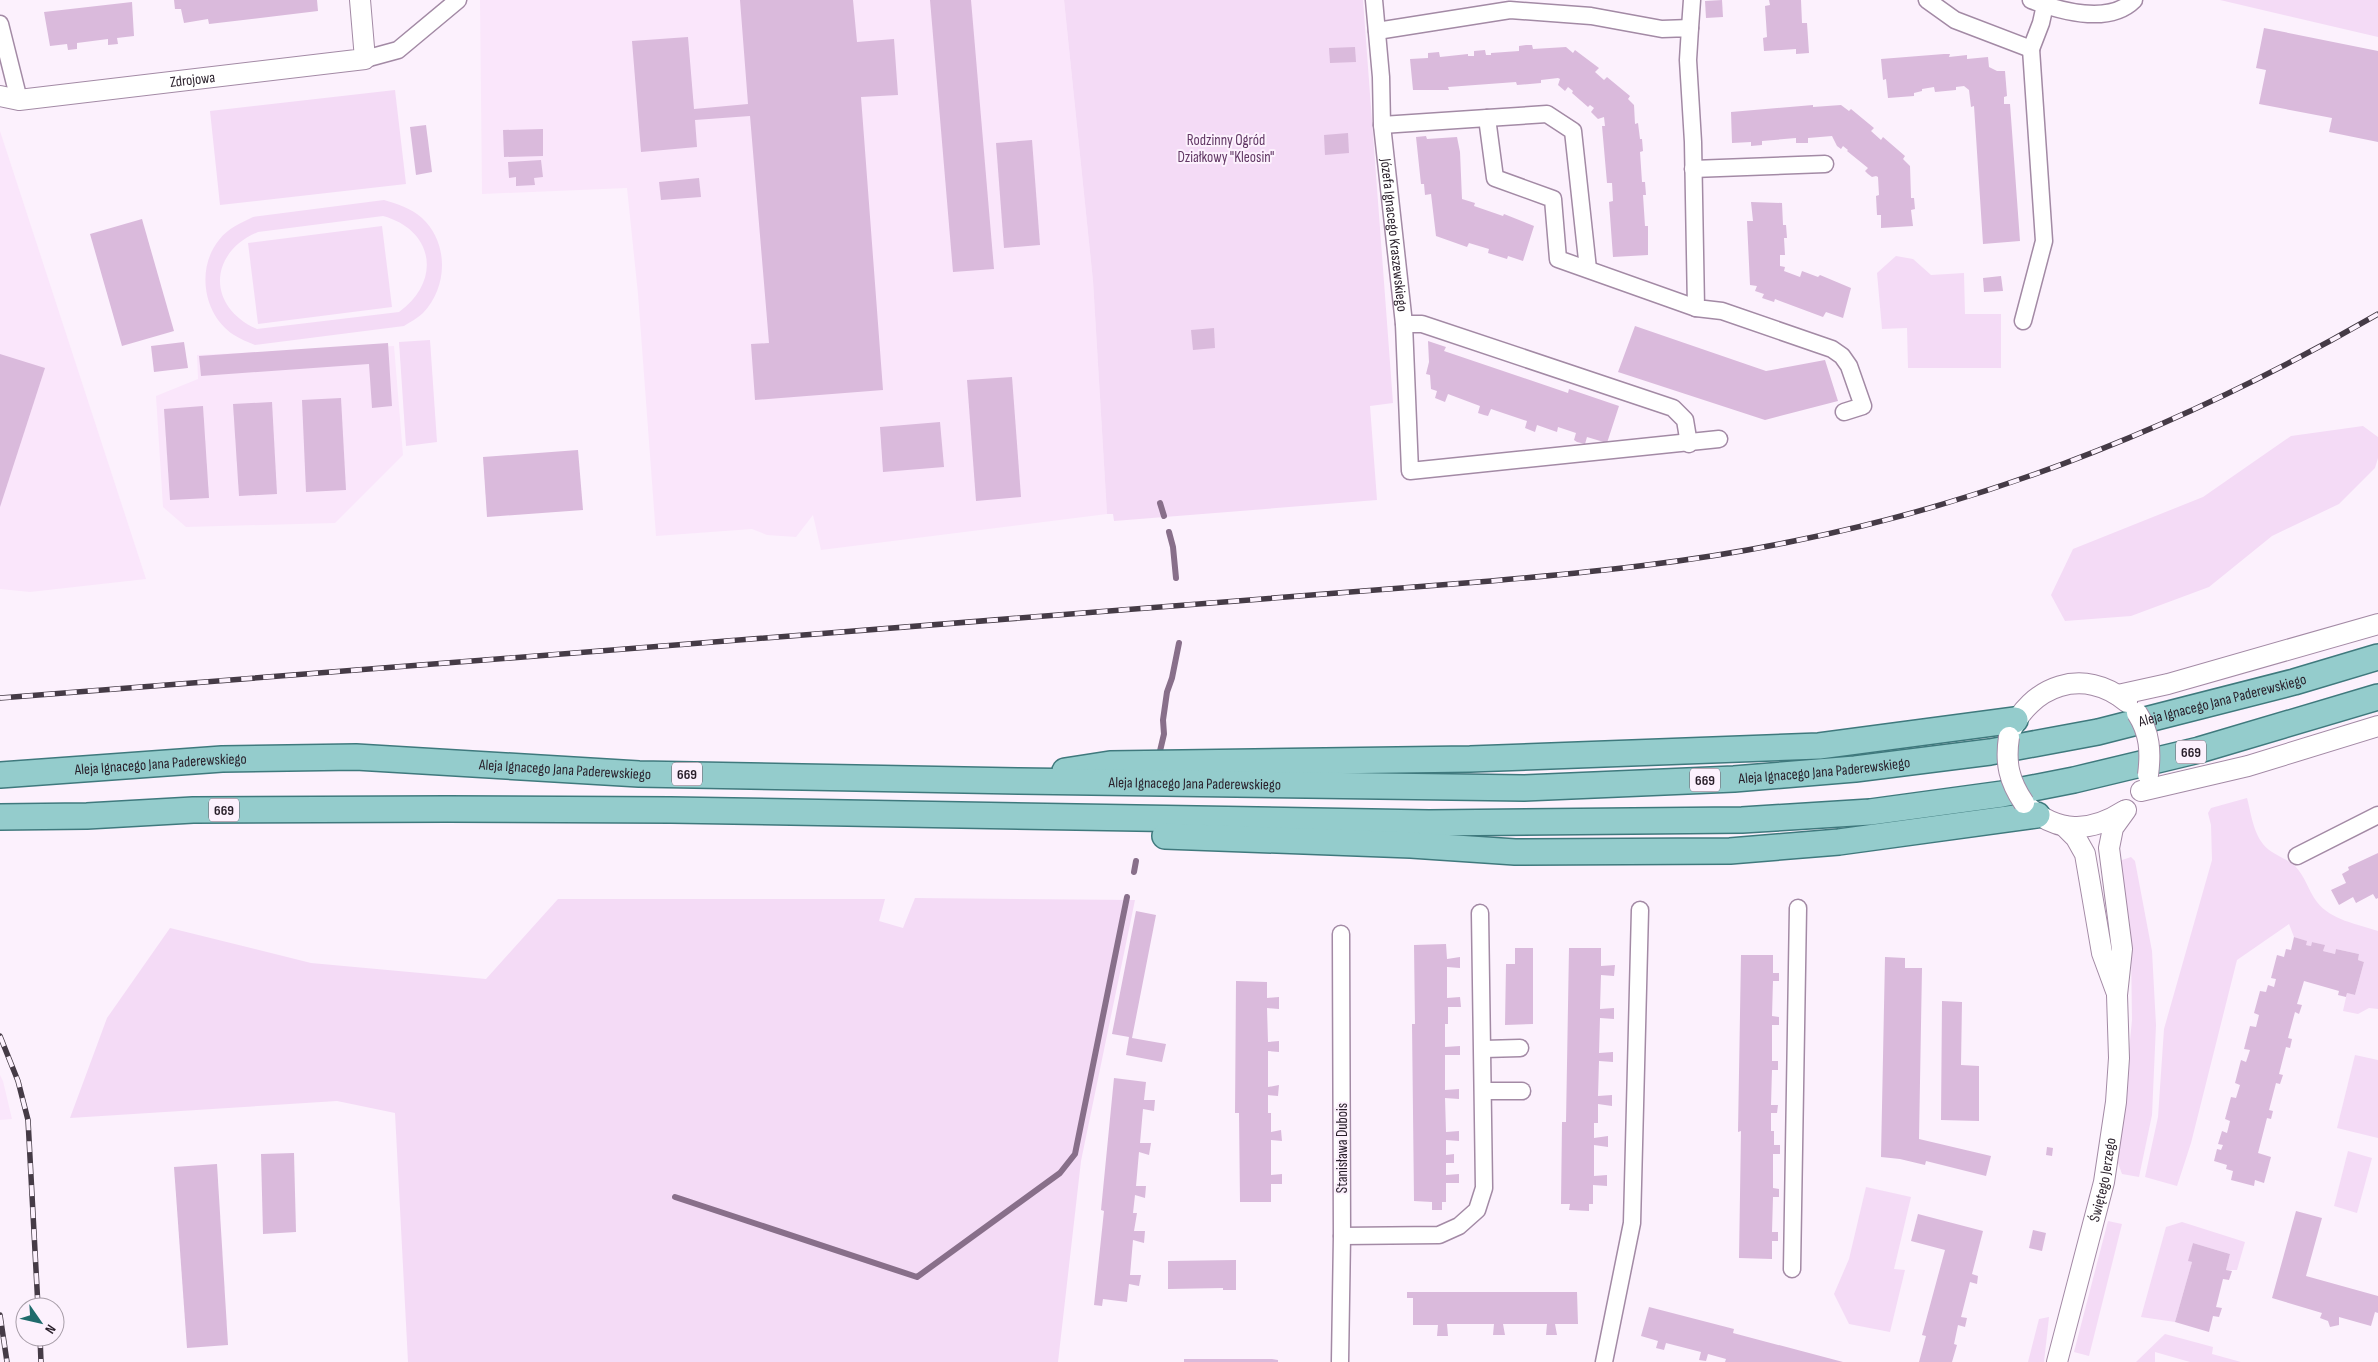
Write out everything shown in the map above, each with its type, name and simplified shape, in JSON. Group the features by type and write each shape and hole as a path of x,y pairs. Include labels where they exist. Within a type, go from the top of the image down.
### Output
{"main road":[{"name":"Aleja Ignacego Jana Paderewskiego","path":"0,775 222,759 356,757 639,774 1019,781 1524,788 1734,779 1845,770 1990,752 2098,732 2294,682 2378,657"},
{"name":"669","path":"0,818 87,816 193,810 418,809 671,810 1530,824 1742,820 1870,812 2002,794 2074,780 2199,750 2378,697"},
{"path":"1019,781 1092,765 1110,764 1470,759 1820,746 2012,728"},
{"path":"1065,817 1132,834 1401,845 1515,852 1730,851 1840,842 2030,809"}],"street":[{"path":"360,0 365,59"},
{"name":"Zdrojowa","path":"9,98 365,59 398,50 458,0"},
{"name":"Józefa Ignacego Kraszewskiego","path":"1374,0 1381,77 1382,125 1404,324 1410,471 1690,444"},
{"path":"1692,0 1688,60 1694,142 1696,308"},
{"path":"1927,0 1955,20 2031,49"},
{"path":"2023,321 2044,241 2031,49 2042,23 2038,3 2101,14 2118,11 2134,0"},
{"path":"1377,31 1510,10 1590,8 1662,29 1690,28"},
{"path":"0,24 9,98"},
{"path":"1382,125 1547,114 1573,131 1588,269"},
{"path":"1487,118 1494,178 1553,200 1558,259 1696,308 1731,314 1822,344 1842,356 1850,366 1863,406 1844,412"},
{"path":"1693,169 1825,164"},
{"path":"1404,324 1422,324 1673,408 1684,420 1690,444 1719,439"},
{"path":"2118,695 2168,684 2378,624"},
{"path":"2081,683 2100,686 2118,695 2137,713 2149,739 2151,757 2144,783 2126,810 2107,822 2086,827 2064,826 2030,809 2014,788 2008,772 2006,754 2012,728 2027,704 2043,692 2061,685 2081,683"},
{"path":"2144,783 2248,766 2378,726"},
{"name":"Świętego Jerzego","path":"2057,1362 2104,1182 2118,1076 2119,1018 2117,995 2122,949 2109,848 2113,828 2126,810"},
{"path":"2297,856 2378,815"},
{"name":"Świętego Jerzego","path":"2064,826 2076,838 2084,854 2102,953 2117,995"},
{"path":"1792,1269 1798,908"},
{"path":"1604,1362 1632,1223 1640,910"},
{"path":"1342,1236 1439,1235 1459,1226 1477,1210 1484,1188 1485,1091 1480,913"},
{"name":"Stanisława Dubois","path":"1340,1362 1342,1236 1341,934"},
{"path":"1484,1049 1520,1048"},
{"path":"1485,1091 1522,1091"}],"shaded area":[{"path":"480,0 1064,0 1093,281 1107,514 821,550 813,515 796,537 767,535 752,529 656,536 638,294 627,188 482,194"},
{"path":"0,131 146,579 30,592 0,589"},
{"path":"394,346 403,455 335,523 186,527 163,507 156,396 198,379 197,355"},
{"path":"0,1075 3,1081 12,1119 0,1120"}],"green space":[{"name":"Rodzinny Ogród Działkowy \"Kleosin\"","path":"1064,0 1363,0 1393,403 1370,406 1377,500 1114,521 1113,514 1107,514 1093,281"},
{"path":"2220,0 2378,0 2378,37"},
{"path":"395,90 406,184 220,205 210,111"},
{"path":"384,200 404,207 422,218 431,228 437,240 441,252 442,265 437,291 423,313 404,326 255,345 234,335 215,316 206,290 205,277 207,264 219,240 231,229 253,217","holes":["383,216 400,223 413,233 422,244 426,258 426,272 422,286 413,300 399,312 257,329 241,319 229,308 222,294 220,280 223,266 230,253 242,241 258,232"]},
{"path":"382,226 392,307 258,324 248,243"},
{"path":"1896,256 1913,259 1931,275 1964,273 1965,314 2001,314 2001,368 1908,368 1907,328 1882,329 1877,273"},
{"path":"430,340 437,442 406,446 399,342"},
{"path":"2363,426 2378,437 2378,458 2375,468 2339,504 2272,536 2209,587 2131,616 2065,621 2051,595 2073,549 2203,497 2291,436"},
{"path":"2247,798 2257,835 2261,842 2272,852 2295,866 2317,902 2329,913 2345,921 2378,931 2378,1009 2369,1008 2358,1014 2343,1011 2347,993 2355,995 2364,962 2358,960 2359,954 2336,949 2335,954 2323,951 2324,945 2312,942 2311,946 2306,945 2306,941 2294,937 2289,924 2237,960 2191,1143 2177,1186 2145,1177 2158,1117 2164,1029 2212,860 2211,825 2208,813 2211,808"},
{"path":"2131,857 2135,861 2152,951 2156,1025 2152,1115 2139,1177 2122,1174 2118,1163 2132,1020 2131,950 2119,861"},
{"path":"915,898 1135,900 1081,1161 1058,1362 408,1362 395,1113 337,1101 70,1118 107,1018 170,928 311,963 486,979 558,899 885,899 879,921 903,928"},
{"path":"2355,1055 2378,1060 2378,1138 2337,1128"},
{"path":"2348,1151 2372,1158 2357,1213 2334,1206"},
{"path":"1866,1187 1911,1197 1894,1269 1905,1270 1890,1332 1849,1324 1834,1294 1849,1259"},
{"path":"2108,1221 2122,1224 2089,1356 2074,1352"},
{"path":"2182,1222 2245,1242 2237,1270 2226,1270 2230,1254 2193,1243 2189,1261 2192,1262 2175,1322 2141,1317 2166,1227"},
{"path":"2049,1317 2044,1362 2028,1362 2039,1319"},
{"path":"2165,1334 2213,1347 2212,1354 2241,1362 2190,1362 2155,1352 2155,1362 2136,1362"}],"building":[{"path":"174,0 317,0 318,11 209,24 208,19 184,23 181,9 175,9"},
{"path":"740,0 853,0 857,42 894,39 898,95 861,97 883,390 755,400 751,344 769,343 750,116 695,120 697,147 641,152 632,41 688,37 694,109 748,104"},
{"path":"930,0 971,0 994,269 953,272"},
{"path":"1722,0 1723,17 1706,18 1705,1"},
{"path":"1769,0 1801,0 1802,23 1807,23 1809,53 1796,54 1796,49 1764,51 1763,38 1767,37 1765,6 1770,5"},
{"path":"132,2 134,36 117,38 118,44 108,45 108,39 77,43 77,49 68,50 67,44 50,46 44,12"},
{"path":"2264,28 2378,51 2378,142 2329,132 2332,118 2259,104 2266,70 2256,68"},
{"path":"1532,45 1533,49 1566,47 1573,53 1575,50 1599,68 1595,72 1604,80 1607,77 1630,96 1628,99 1634,105 1635,124 1638,123 1640,139 1642,139 1643,151 1640,152 1642,182 1645,182 1646,195 1643,195 1645,226 1648,226 1648,255 1613,257 1609,202 1613,201 1612,183 1607,183 1602,126 1605,126 1604,117 1598,119 1591,112 1594,108 1590,105 1588,107 1568,87 1565,91 1558,85 1560,79 1541,80 1541,83 1517,85 1516,82 1448,87 1449,90 1413,90 1410,59 1428,58 1428,53 1439,52 1440,57 1468,54 1468,56 1474,56 1474,51 1485,50 1486,55 1491,55 1491,53 1519,51 1519,46"},
{"path":"1355,47 1356,62 1330,63 1329,48"},
{"path":"1950,54 1949,57 1967,55 1967,59 1988,57 1989,67 1997,71 2005,71 2007,96 2004,97 2004,104 2010,104 2020,241 1983,244 1974,106 1971,107 1969,90 1964,86 1956,87 1956,90 1935,92 1934,87 1922,89 1922,91 1914,93 1914,96 1888,98 1886,79 1883,80 1881,59"},
{"path":"1813,105 1813,107 1841,105 1849,111 1851,109 1874,128 1871,131 1881,140 1883,137 1905,156 1903,159 1910,166 1911,198 1914,198 1915,209 1911,210 1913,226 1881,228 1881,215 1877,215 1878,177 1872,177 1868,174 1865,171 1868,168 1843,146 1841,149 1837,146 1832,136 1808,138 1808,143 1796,143 1796,138 1762,141 1762,145 1751,146 1751,142 1732,143 1731,112"},
{"path":"426,125 432,172 416,175 410,127"},
{"path":"543,129 543,156 504,157 503,130"},
{"path":"1348,133 1349,153 1325,155 1324,135"},
{"path":"1426,136 1427,139 1457,137 1460,152 1462,199 1475,203 1474,206 1503,216 1504,214 1534,226 1523,261 1508,256 1507,259 1488,253 1489,249 1469,243 1467,247 1436,236 1431,194 1425,195 1424,184 1421,184 1416,137"},
{"path":"1032,140 1040,245 1004,248 996,143"},
{"path":"541,160 543,177 534,178 535,185 516,186 516,177 509,178 508,162"},
{"path":"699,178 701,197 661,200 659,182"},
{"path":"1751,202 1782,203 1783,225 1786,225 1787,238 1784,238 1785,255 1780,255 1780,266 1785,267 1784,271 1800,277 1802,271 1818,277 1820,275 1851,288 1843,318 1826,312 1823,317 1775,299 1774,302 1762,298 1764,294 1755,291 1757,286 1750,285 1747,221 1753,221"},
{"path":"142,219 174,331 122,346 90,234"},
{"path":"2001,276 2003,291 1984,292 1983,278"},
{"path":"1635,326 1766,371 1825,360 1838,401 1765,420 1618,372"},
{"path":"1214,328 1215,348 1193,350 1191,330"},
{"path":"1428,341 1446,347 1444,351 1568,393 1569,389 1619,406 1607,443 1587,437 1585,444 1577,442 1574,440 1576,433 1558,427 1557,432 1537,425 1535,432 1525,428 1527,421 1491,409 1488,416 1478,413 1480,406 1448,394 1445,402 1435,398 1437,391 1431,389 1430,375 1426,374 1429,362"},
{"path":"184,342 188,368 154,372 151,346"},
{"path":"388,343 392,406 372,408 369,364 201,376 199,356"},
{"path":"0,354 45,368 0,507"},
{"path":"1012,377 1021,497 976,501 967,380"},
{"path":"341,398 346,490 306,492 302,400"},
{"path":"272,402 277,494 239,496 233,404"},
{"path":"203,406 209,498 170,500 164,409"},
{"path":"940,422 944,467 883,472 880,427"},
{"path":"578,450 583,510 487,517 483,457"},
{"path":"2378,853 2378,898 2376,899 2373,894 2356,903 2353,897 2339,905 2331,890 2346,883 2342,874 2349,870 2348,867"},
{"path":"1136,911 1156,915 1132,1038 1166,1044 1162,1062 1126,1055 1129,1037 1112,1034"},
{"path":"2294,937 2307,941 2306,945 2311,946 2312,942 2325,945 2323,951 2335,954 2336,949 2359,954 2358,960 2364,962 2355,995 2347,993 2346,997 2338,995 2339,991 2304,981 2297,1004 2302,1005 2299,1014 2295,1012 2288,1038 2292,1039 2290,1048 2286,1047 2279,1074 2283,1075 2280,1084 2276,1083 2269,1110 2273,1111 2271,1119 2267,1118 2258,1153 2271,1157 2264,1183 2255,1180 2254,1186 2231,1180 2233,1171 2226,1169 2227,1165 2214,1161 2217,1149 2221,1150 2223,1145 2218,1144 2222,1131 2227,1133 2230,1121 2225,1119 2231,1097 2236,1098 2240,1085 2235,1083 2241,1060 2246,1062 2250,1050 2244,1049 2250,1026 2256,1027 2259,1015 2254,1013 2260,991 2266,992 2268,985 2274,987 2276,979 2271,978 2277,955 2284,957 2286,949 2291,950"},
{"path":"1446,944 1447,959 1460,957 1460,968 1447,967 1447,998 1460,997 1461,1007 1448,1007 1448,1024 1445,1024 1445,1047 1460,1046 1460,1055 1445,1055 1445,1090 1459,1089 1459,1099 1445,1098 1446,1132 1459,1131 1459,1141 1446,1140 1446,1155 1454,1154 1454,1163 1446,1163 1446,1175 1459,1174 1459,1183 1446,1183 1446,1202 1442,1202 1442,1210 1432,1210 1432,1202 1414,1201 1412,1024 1415,1024 1414,945"},
{"path":"1515,948 1533,948 1533,1024 1505,1025 1506,964 1515,964"},
{"path":"1569,948 1601,948 1601,966 1615,965 1614,976 1601,975 1600,1009 1614,1008 1614,1019 1600,1018 1599,1053 1613,1052 1613,1062 1599,1061 1598,1096 1612,1095 1612,1106 1598,1104 1598,1123 1594,1123 1594,1138 1608,1136 1608,1147 1594,1145 1594,1176 1607,1175 1607,1186 1593,1185 1593,1204 1589,1204 1589,1211 1569,1210 1570,1204 1561,1204 1562,1122 1566,1122"},
{"path":"1741,955 1773,955 1773,973 1779,973 1779,981 1773,981 1772,1016 1779,1017 1779,1025 1772,1025 1772,1061 1778,1061 1778,1070 1772,1070 1771,1105 1778,1105 1777,1113 1771,1113 1771,1131 1774,1131 1774,1145 1780,1145 1780,1154 1773,1154 1773,1188 1779,1189 1779,1197 1773,1197 1772,1232 1778,1232 1778,1241 1772,1241 1772,1259 1739,1258 1741,1131 1738,1132"},
{"path":"1885,957 1905,958 1905,968 1922,968 1919,1139 1991,1156 1986,1176 1926,1161 1925,1165 1881,1157"},
{"path":"1236,981 1267,982 1267,998 1279,997 1279,1009 1267,1008 1268,1042 1279,1041 1279,1052 1268,1051 1268,1087 1279,1085 1278,1096 1268,1095 1268,1113 1271,1113 1271,1132 1281,1130 1282,1141 1271,1140 1271,1175 1282,1174 1282,1184 1271,1184 1271,1202 1240,1202 1239,1113 1235,1113"},
{"path":"1942,1001 1962,1002 1961,1065 1979,1066 1979,1121 1941,1120"},
{"path":"1114,1078 1146,1082 1144,1100 1155,1100 1154,1111 1143,1109 1140,1143 1151,1143 1149,1155 1139,1152 1136,1186 1146,1186 1145,1198 1135,1195 1133,1213 1137,1213 1134,1231 1145,1231 1144,1243 1133,1240 1130,1275 1141,1275 1139,1286 1129,1284 1127,1302 1103,1299 1102,1306 1094,1305 1104,1211 1101,1210"},
{"path":"2047,1147 2053,1148 2052,1156 2046,1155"},
{"path":"294,1153 296,1232 263,1234 261,1154"},
{"path":"217,1164 228,1345 187,1348 174,1167"},
{"path":"2296,1211 2322,1218 2306,1276 2378,1296 2378,1313 2375,1312 2371,1326 2339,1317 2339,1325 2330,1327 2328,1321 2320,1318 2322,1313 2272,1298"},
{"path":"1918,1214 1983,1231 1972,1274 1978,1276 1977,1284 1970,1282 1961,1317 1967,1318 1965,1327 1958,1325 1954,1344 1957,1345 1952,1362 1919,1362 1926,1336 1922,1335 1945,1250 1911,1241"},
{"path":"2033,1230 2046,1233 2042,1251 2029,1248"},
{"path":"2193,1243 2230,1254 2226,1270 2232,1271 2229,1280 2223,1279 2216,1307 2222,1308 2219,1317 2213,1316 2209,1332 2175,1322 2192,1262 2188,1261"},
{"path":"1236,1260 1236,1290 1223,1290 1223,1288 1168,1289 1168,1261"},
{"path":"1407,1292 1577,1292 1578,1324 1555,1324 1557,1335 1546,1335 1547,1324 1503,1324 1505,1335 1493,1335 1494,1324 1447,1324 1448,1336 1437,1336 1438,1325 1413,1325 1413,1298 1407,1298"},
{"path":"1649,1307 1734,1329 1733,1333 1843,1362 1725,1362 1726,1359 1708,1354 1706,1361 1699,1360 1701,1352 1666,1343 1664,1350 1656,1348 1658,1341 1641,1336"},
{"path":"1184,1359 1272,1359 1278,1360 1278,1362 1184,1362"}],"waterway":[{"path":"1160,503 1164,516"},
{"path":"1169,532 1173,547 1176,578"},
{"path":"1160,751 1164,734 1163,720 1167,692 1172,678 1179,643"},
{"path":"1134,872 1136,861"},
{"path":"675,1197 917,1277 1060,1173 1075,1154 1127,897"}],"railway":[{"path":"0,698 1491,581 1605,570 1719,555 1871,524 1947,503 2021,479 2168,421 2239,388 2378,314"},
{"path":"0,1036 18,1081 28,1120 37,1297"},
{"path":"0,1315 7,1362"},
{"path":"40,1347 41,1362"}]}
